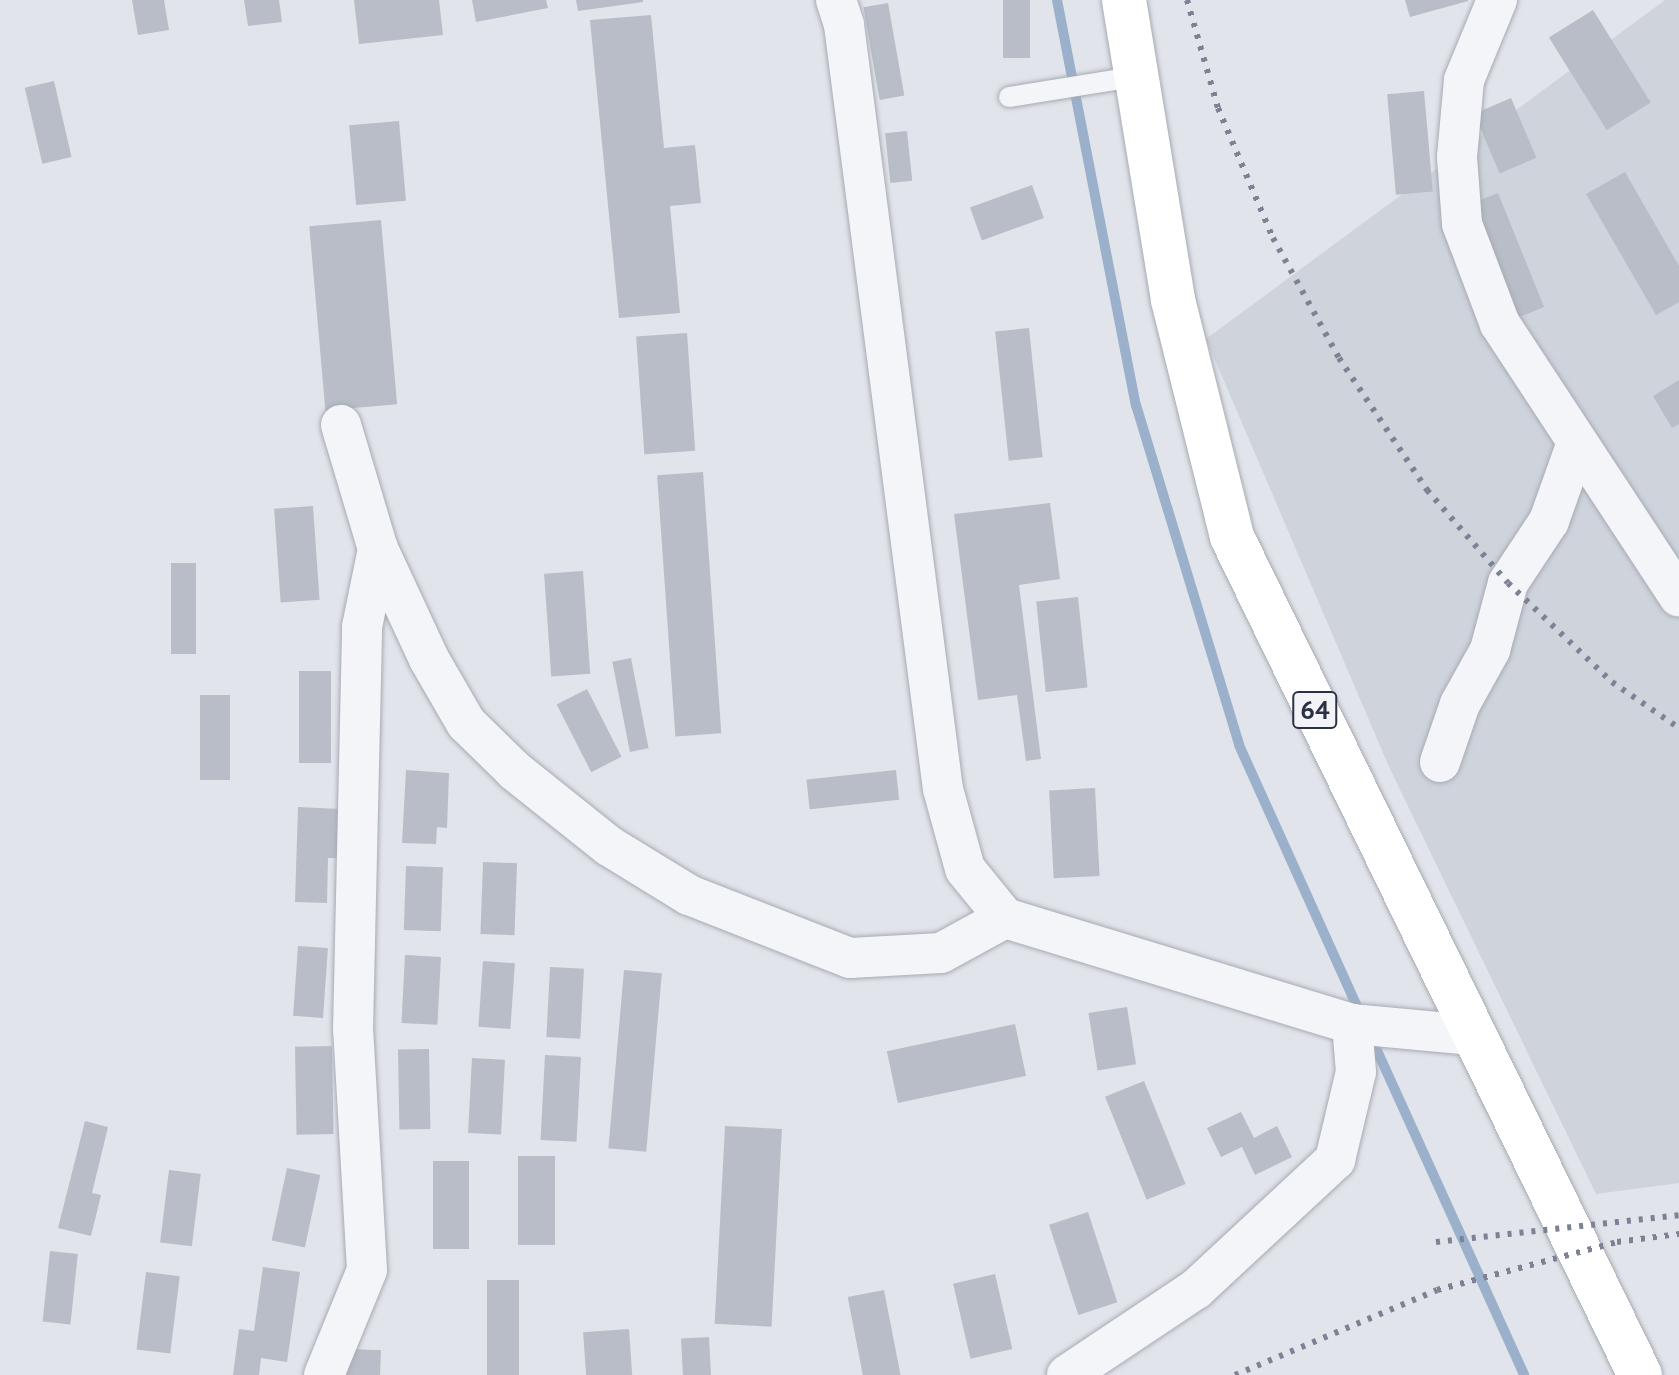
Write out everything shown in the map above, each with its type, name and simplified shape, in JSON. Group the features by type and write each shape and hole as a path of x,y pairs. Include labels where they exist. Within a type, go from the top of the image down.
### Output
{"main road":[{"name":"64","path":"1124,0 1119,78 1232,537 1471,1035 1640,1375"}],"street":[{"path":"836,0 846,41 943,789 965,869 1005,918 1352,1024 1471,1035"},
{"path":"1497,0 1464,80 1457,157 1462,224 1500,324 1576,445 1679,596"},
{"path":"341,425 378,549 429,659 466,723 515,771 609,846 689,895 850,958 941,953 1005,918"},
{"path":"1440,762 1460,704 1490,650 1508,583 1549,521 1576,445"},
{"path":"324,1375 367,1270 353,1030 362,627 378,549"},
{"path":"1067,1375 1196,1289 1335,1160 1356,1072 1352,1024"}],"lane":[{"path":"1009,97 1119,78"}],"shaded area":[{"path":"1665,0 1679,0 1679,1183 1596,1194 1390,769 1206,339"}],"building":[{"path":"132,0 164,0 169,30 138,35"},
{"path":"244,0 279,0 282,22 248,26"},
{"path":"354,0 439,0 443,35 359,44"},
{"path":"472,0 546,0 548,8 476,22"},
{"path":"576,0 643,0 643,2 578,11"},
{"path":"1003,0 1030,0 1030,58 1003,58"},
{"path":"1405,0 1468,0 1468,1 1410,17"},
{"path":"888,3 904,96 880,100 863,7"},
{"path":"1593,10 1651,102 1607,130 1549,38"},
{"path":"651,15 664,148 695,145 701,203 670,206 680,313 619,318 590,20"},
{"path":"54,81 72,157 42,164 25,88"},
{"path":"1424,91 1433,192 1396,195 1387,94"},
{"path":"1511,98 1536,158 1500,173 1474,114"},
{"path":"399,121 406,201 356,205 349,125"},
{"path":"907,131 912,181 890,183 885,133"},
{"path":"1625,172 1679,266 1679,302 1656,315 1586,194"},
{"path":"1032,185 1044,218 982,240 970,208"},
{"path":"1498,193 1544,307 1511,321 1465,206"},
{"path":"381,220 397,404 325,411 309,226"},
{"path":"1029,328 1043,457 1009,461 995,332"},
{"path":"687,333 695,451 644,454 636,337"},
{"path":"1679,380 1679,424 1672,428 1653,396"},
{"path":"703,472 721,733 675,737 657,475"},
{"path":"1050,503 1060,579 1019,585 1041,759 1026,761 1017,695 978,700 954,514"},
{"path":"313,506 320,600 281,602 274,509"},
{"path":"171,563 196,563 196,654 171,654"},
{"path":"583,571 590,674 551,676 544,574"},
{"path":"1078,597 1088,688 1046,692 1036,601"},
{"path":"631,658 649,748 630,752 612,662"},
{"path":"299,671 331,671 331,763 299,763"},
{"path":"587,689 622,757 591,772 557,704"},
{"path":"200,695 230,695 230,780 200,780"},
{"path":"406,770 449,773 447,828 437,827 436,844 402,843"},
{"path":"896,770 899,800 810,809 806,779"},
{"path":"1095,788 1100,876 1054,878 1049,790"},
{"path":"298,807 340,809 338,858 328,858 327,903 295,902"},
{"path":"483,862 517,863 514,935 480,934"},
{"path":"406,866 443,867 441,931 404,930"},
{"path":"298,946 328,948 323,1018 293,1016"},
{"path":"405,955 441,957 437,1025 401,1023"},
{"path":"483,961 515,963 510,1029 478,1027"},
{"path":"550,967 584,969 580,1039 546,1037"},
{"path":"624,970 662,973 646,1152 608,1148"},
{"path":"1127,1007 1136,1064 1098,1070 1088,1013"},
{"path":"1015,1024 1026,1076 898,1103 887,1051"},
{"path":"332,1046 334,1134 297,1135 295,1047"},
{"path":"429,1049 430,1129 399,1130 398,1050"},
{"path":"545,1055 581,1057 577,1142 541,1140"},
{"path":"472,1058 505,1060 501,1135 468,1133"},
{"path":"1144,1081 1186,1184 1147,1200 1105,1097"},
{"path":"1241,1112 1254,1138 1277,1126 1292,1157 1255,1175 1242,1147 1221,1157 1207,1128"},
{"path":"85,1121 108,1127 92,1193 101,1195 91,1236 58,1228"},
{"path":"725,1126 782,1129 772,1327 715,1324"},
{"path":"518,1156 555,1156 555,1245 518,1245"},
{"path":"433,1161 469,1161 469,1249 433,1249"},
{"path":"287,1168 320,1175 305,1247 272,1240"},
{"path":"169,1170 201,1174 192,1246 160,1242"},
{"path":"1088,1212 1117,1302 1078,1315 1049,1225"},
{"path":"50,1251 78,1254 70,1325 43,1322"},
{"path":"263,1267 300,1272 287,1362 261,1358 259,1375 233,1375 239,1329 254,1331"},
{"path":"146,1272 180,1276 170,1354 136,1349"},
{"path":"995,1274 1012,1349 970,1359 953,1284"},
{"path":"487,1280 519,1280 519,1375 487,1375"},
{"path":"884,1290 901,1375 863,1375 848,1297"},
{"path":"629,1329 632,1375 586,1375 583,1332"},
{"path":"709,1337 711,1375 683,1375 681,1338"},
{"path":"347,1349 381,1350 380,1375 346,1375"}],"waterway":[{"path":"1057,0 1136,405 1239,745 1362,1017"},
{"path":"1370,1035 1524,1375"}],"railway":[{"path":"1187,0 1218,108 1273,238 1339,358 1427,490 1508,583 1612,682 1679,728"},
{"path":"1436,1242 1679,1215"},
{"path":"1235,1375 1437,1290 1617,1242 1679,1234"}]}
